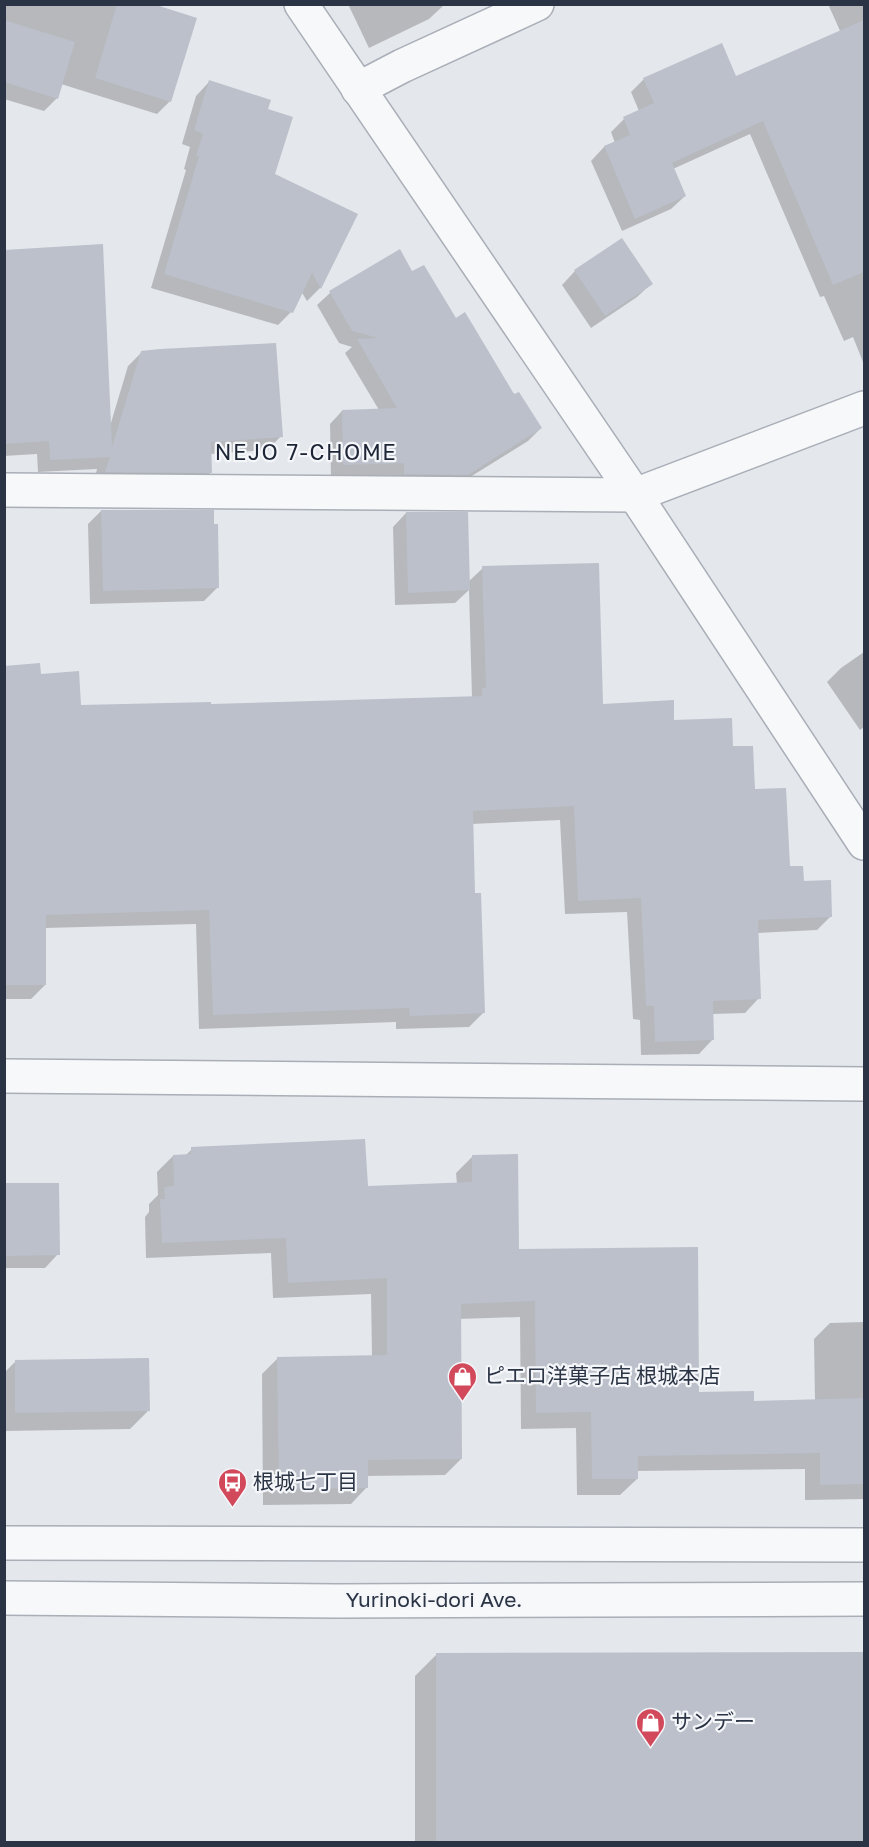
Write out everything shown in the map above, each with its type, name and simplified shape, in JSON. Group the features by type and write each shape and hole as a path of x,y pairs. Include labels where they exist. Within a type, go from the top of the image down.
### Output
{"street":[{"path":"301,4 635,495 864,843"},
{"path":"358,89 402,66 537,4"},
{"path":"4,490 635,495 864,408"},
{"path":"4,1076 864,1084"},
{"path":"4,1543 864,1545"},
{"name":"Yurinoki-dori Ave.","path":"4,1598 338,1601 864,1599"}],"building":[{"path":"117,4 153,4 197,18 171,102 95,78"},
{"path":"4,20 75,42 58,99 4,82"},
{"path":"864,20 864,272 833,285 763,121 672,163 686,196 635,219 604,146 630,135 623,117 654,103 643,78 722,43 736,76"},
{"path":"209,80 271,100 268,109 293,117 275,174 358,214 321,289 312,273 293,313 164,274 199,156 196,156 203,134 194,130"},
{"path":"622,238 653,284 605,316 574,270"},
{"path":"103,244 112,447 141,351 160,349 276,343 283,437 211,442 212,473 105,472 110,457 50,460 49,441 4,444 4,250"},
{"path":"400,249 412,271 424,265 456,318 465,312 514,394 519,392 542,428 468,475 404,474 404,463 343,465 342,410 397,408 357,339 378,338 352,331 329,291"},
{"path":"101,510 214,510 214,524 218,524 219,588 103,591"},
{"path":"406,512 468,512 470,590 408,593"},
{"path":"599,563 603,704 674,700 674,720 732,718 733,746 753,746 755,789 786,788 790,866 803,866 804,881 831,880 832,917 758,920 761,999 713,1001 714,1040 655,1042 654,1006 646,1006 641,898 578,901 574,806 473,811 475,893 481,893 485,1013 410,1016 409,1008 213,1015 209,910 46,915 46,985 4,985 4,666 40,663 41,674 79,671 81,705 211,702 211,704 482,696 482,688 486,688 482,566"},
{"path":"365,1139 368,1186 472,1182 472,1155 518,1154 519,1249 698,1247 699,1392 754,1391 754,1401 864,1398 864,1484 820,1485 820,1453 638,1456 638,1479 592,1479 591,1412 536,1413 535,1301 461,1304 462,1459 368,1460 368,1488 279,1489 277,1357 387,1355 387,1278 288,1283 286,1238 162,1243 160,1199 165,1199 164,1187 174,1186 173,1155 191,1154 191,1147"},
{"path":"4,1183 59,1183 60,1255 4,1256"},
{"path":"149,1358 150,1411 15,1413 15,1360"},
{"name":"サンデー","path":"864,1652 864,1842 436,1842 436,1653"}],"place":[{"name":"ピエロ洋菓子店 根城本店","path":"463,1402"},
{"name":"根城七丁目","path":"232,1508"},
{"name":"サンデー","path":"650,1748"}],"district":[{"name":"NEJO 7-CHOME","path":"306,452"}]}
